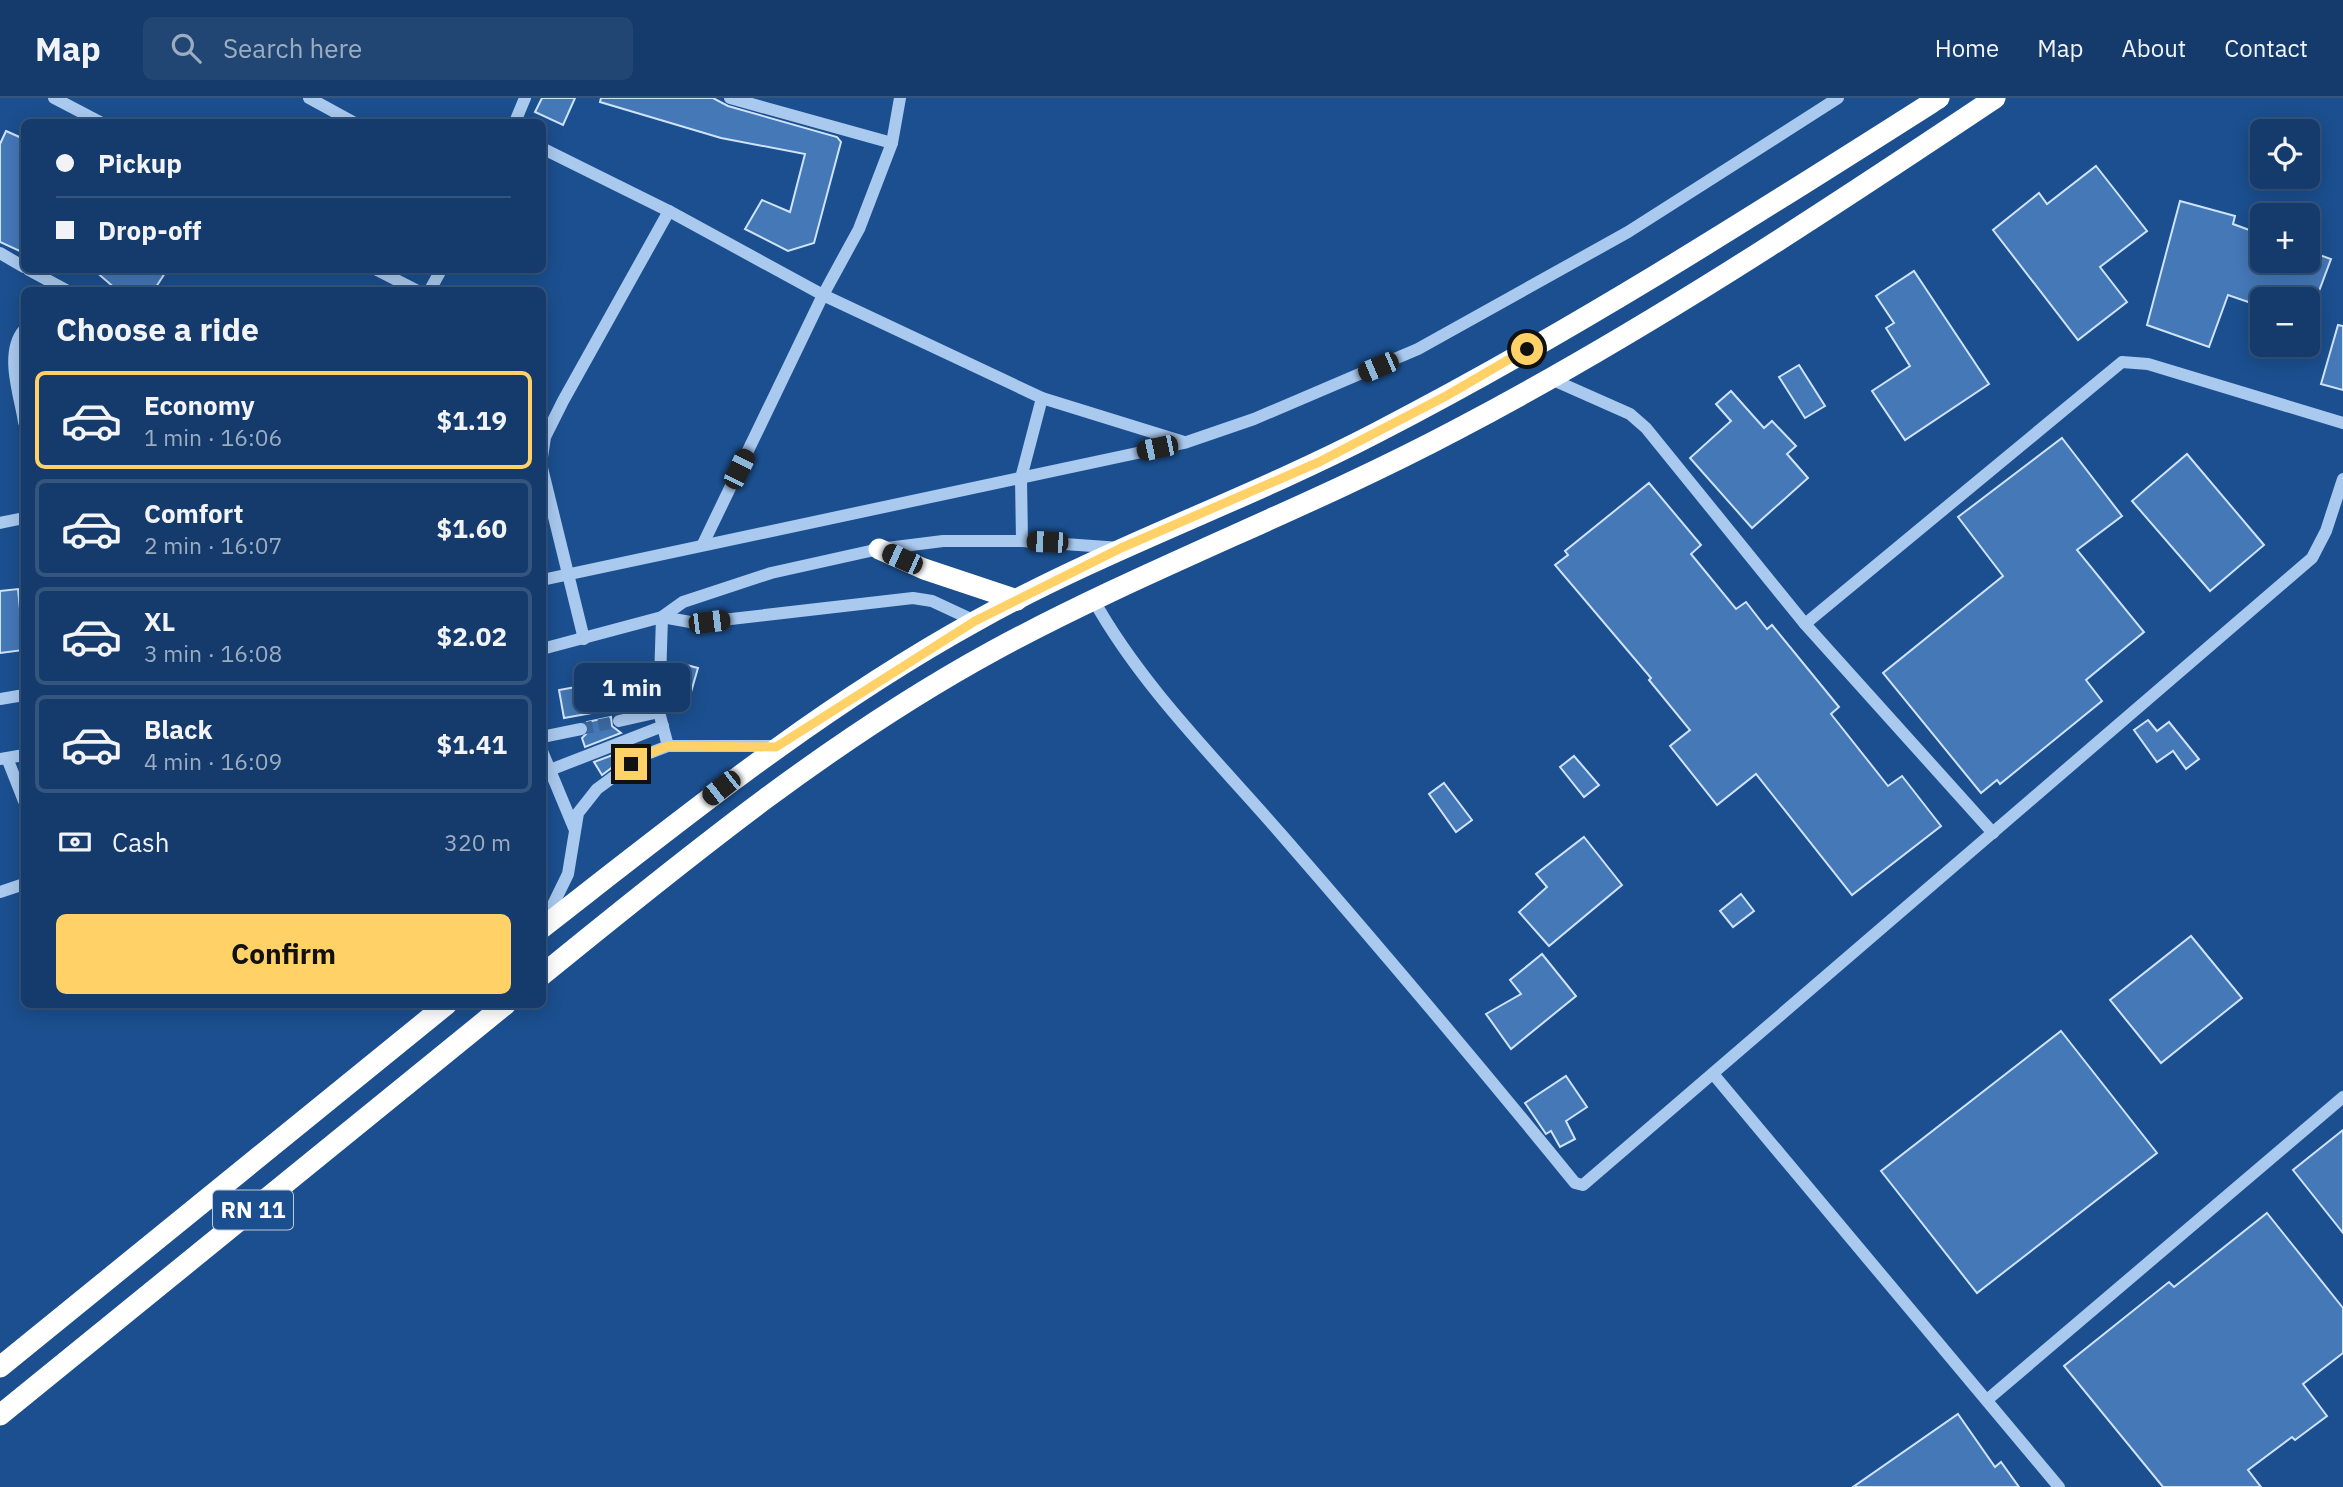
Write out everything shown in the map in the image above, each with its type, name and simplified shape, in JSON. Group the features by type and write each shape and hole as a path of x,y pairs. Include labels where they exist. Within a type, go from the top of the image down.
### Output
{"highway":[{"path":"1882,134 1928,98"},
{"path":"546,924 776,747 975,621 1121,548 1319,462 1446,396 1728,232 1939,98"},
{"path":"546,972 738,816 844,743 991,652 1093,599 1377,470 1550,379 1758,253 1995,98"},
{"path":"879,549 925,569 1017,600"},
{"name":"RN 11","path":"0,1367 442,1008"},
{"name":"RN 11","path":"0,1415 501,1008"}],"street":[{"path":"54,98 94,119"},
{"path":"309,98 348,119"},
{"path":"516,119 525,98"},
{"path":"703,544 859,229 892,144 900,98"},
{"path":"738,99 892,144"},
{"path":"546,579 1184,443 1254,419 1418,349 1628,232 1831,100"},
{"path":"546,150 669,211 824,295 1042,398 1184,443"},
{"path":"546,435 669,211"},
{"path":"0,253 21,265"},
{"path":"34,273 58,287"},
{"path":"383,273 410,287"},
{"path":"21,334 14,362 21,404"},
{"path":"1805,624 2122,362 2160,367 2343,423"},
{"path":"1550,379 1630,414 1646,428 1805,624 1993,833"},
{"path":"1022,541 1021,478 1042,398"},
{"path":"1093,599 1115,638 1214,760 1454,1034 1575,1183 1588,1183 2312,558 2326,531 2343,479"},
{"path":"546,484 584,639"},
{"path":"0,523 21,519"},
{"path":"546,648 662,617 683,602 771,573 879,549 943,541 1022,541 1097,544 1121,548"},
{"path":"662,617 696,623 913,598 939,603 975,621"},
{"path":"662,617 659,712 668,746"},
{"path":"0,699 21,696"},
{"path":"619,721 659,712"},
{"path":"550,770 663,726"},
{"path":"546,736 581,729"},
{"path":"546,919 569,874 578,813 597,789 642,756 668,746 776,747"},
{"path":"21,756 3,759 21,795"},
{"path":"546,760 574,828"},
{"path":"0,892 21,885"},
{"path":"1714,1075 2059,1487"},
{"path":"1987,1400 2343,1097"}],"building":[{"path":"542,98 575,98 563,125 535,112"},
{"path":"601,98 713,98 728,106 837,137 841,142 814,243 788,251 745,229 762,200 790,212 805,154 721,138 600,102"},
{"path":"6,131 21,138 21,252 0,242 0,144"},
{"path":"2096,166 2147,231 2100,267 2127,302 2078,340 1993,230 2039,193 2047,204"},
{"path":"2180,201 2235,216 2233,224 2250,230 2250,273 2320,273 2320,255 2331,259 2320,288 2250,287 2250,303 2228,295 2209,347 2147,325"},
{"path":"1914,271 1989,384 1905,440 1872,391 1910,366 1886,328 1894,323 1876,296"},
{"path":"97,273 165,273 156,287 114,287"},
{"path":"2338,325 2343,326 2343,390 2321,384"},
{"path":"1799,365 1825,406 1805,418 1779,377"},
{"path":"1731,391 1764,428 1772,421 1796,446 1787,454 1808,478 1752,528 1690,458 1731,421 1716,404"},
{"path":"2062,438 2122,516 2077,550 2144,632 2086,680 2102,701 2000,784 1997,780 1981,793 1883,673 2003,576 1958,517"},
{"path":"2187,454 2264,545 2210,591 2132,501"},
{"path":"1649,483 1701,545 1691,554 1736,609 1746,602 1767,629 1772,625 1839,707 1831,714 1888,786 1902,776 1941,826 1852,895 1756,774 1717,805 1670,746 1690,730 1649,680 1651,678 1555,565 1568,555 1565,551"},
{"path":"18,589 21,650 0,653 0,591"},
{"path":"679,663 698,668 689,699 670,693"},
{"path":"587,685 592,713 564,718 559,690"},
{"path":"611,717 612,726 621,733 585,747 582,738 589,731 587,722"},
{"path":"2148,720 2157,731 2169,722 2199,759 2186,769 2173,751 2157,762 2134,730"},
{"path":"618,753 622,760 602,775 594,762"},
{"path":"1574,756 1599,785 1584,797 1560,767"},
{"path":"1444,783 1472,820 1456,832 1429,794"},
{"path":"1584,837 1622,885 1549,946 1519,912 1547,887 1536,874"},
{"path":"1741,894 1754,911 1733,927 1720,911"},
{"path":"2191,936 2242,998 2161,1063 2110,1000"},
{"path":"1542,954 1576,996 1511,1049 1486,1014 1521,994 1510,980"},
{"path":"2061,1031 2157,1153 1977,1293 1881,1171"},
{"path":"1566,1076 1587,1107 1566,1121 1575,1139 1560,1147 1551,1131 1546,1134 1525,1103"},
{"path":"2343,1130 2343,1233 2293,1170"},
{"path":"2267,1213 2343,1308 2343,1353 2303,1384 2327,1416 2295,1440 2292,1437 2248,1470 2261,1487 2163,1487 2064,1366 2169,1282 2174,1287"},
{"path":"1958,1414 1995,1467 2001,1462 2019,1487 1853,1487"}],"tunnel":[{"path":"581,729 619,721"}],"route":[{"path":"631,764 655,750 682,744 723,748 776,747 975,621 1121,548 1319,462 1446,396 1527,349"}]}
